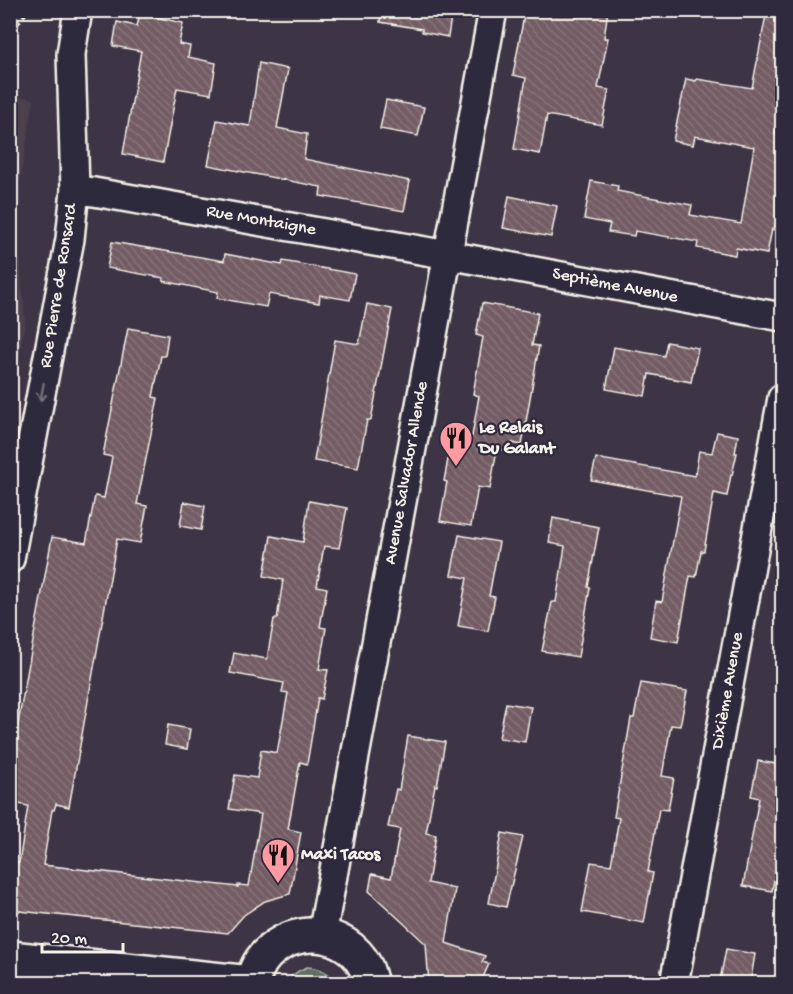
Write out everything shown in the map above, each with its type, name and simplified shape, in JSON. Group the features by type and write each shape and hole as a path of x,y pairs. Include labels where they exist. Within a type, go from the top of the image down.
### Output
{"street":[{"name":"Rue Pierre de Ronsard","path":"10,559 70,239 75,190 71,54 78,10"},
{"name":"Avenue Salvador Allende","path":"322,935 493,10"},
{"name":"Rue Montaigne","path":"75,190 448,255"},
{"name":"Septième Avenue","path":"448,255 783,317"},
{"name":"Dixième Avenue","path":"674,984 783,398"},
{"path":"10,958 251,983 256,968 277,945 306,934 322,935 339,940 354,951 365,966 371,984"}],"path":[{"path":"10,33 28,10"}],"shaded area":[{"path":"11,95 34,99 16,204 25,323 11,403"}],"green space":[{"path":"307,967 324,971 336,983 286,983"}],"building":[{"path":"381,10 452,10 448,37 422,32 422,29 380,22"},
{"path":"525,10 608,10 604,38 608,38 598,88 609,90 602,125 547,115 540,154 514,149 526,78 513,75"},
{"path":"767,10 783,10 783,99 775,134 783,136 783,167 777,196 781,196 775,230 772,229 767,254 736,248 735,255 697,248 698,242 635,231 634,236 608,232 610,224 584,219 591,181 618,186 617,191 692,205 690,215 741,224 754,147 695,136 693,145 673,141 686,79 752,88"},
{"path":"140,14 183,23 179,44 190,46 188,57 216,63 211,94 177,88 163,162 123,154 141,51 113,46 117,22 137,26"},
{"path":"259,63 288,69 277,128 307,134 304,159 410,181 404,211 320,196 321,187 208,165 217,120 250,126"},
{"path":"386,100 424,107 418,136 380,129"},
{"path":"509,196 557,206 551,237 503,228"},
{"path":"112,242 224,261 225,254 282,265 283,261 355,274 350,300 320,295 319,303 269,294 266,307 217,298 218,292 163,281 164,278 107,268"},
{"path":"482,303 538,313 532,345 539,346 522,445 512,443 510,451 497,449 490,489 478,487 471,526 440,521 447,482 444,481 453,432 472,436 479,396 473,394 483,337 476,335"},
{"path":"367,304 392,309 371,420 367,420 358,468 314,461 335,340 359,344"},
{"path":"128,328 168,335 165,356 161,356 153,397 158,398 137,504 147,506 140,543 117,539 69,807 56,804 52,810 43,865 238,887 238,885 249,886 261,814 229,809 235,775 257,778 261,750 277,753 288,693 282,692 284,683 230,673 234,653 267,659 274,619 277,619 283,580 264,576 271,536 303,542 309,501 347,508 339,548 324,546 317,586 327,588 320,627 326,628 319,669 328,670 322,699 318,698 307,764 300,762 288,829 301,832 290,894 265,901 244,915 228,933 10,910 10,862 19,863 28,806 10,802 10,767 52,537 86,543 95,496 104,498 112,457 103,455"},
{"path":"667,342 698,348 691,382 649,374 645,396 606,389 614,347 664,356"},
{"path":"717,432 738,436 735,453 737,453 727,496 714,493 704,551 701,551 696,577 690,576 678,642 650,637 656,601 662,602 681,496 591,480 596,458 695,476 699,451 712,453"},
{"path":"184,502 205,506 201,530 180,526"},
{"path":"553,518 599,527 578,657 542,651 552,602 556,602 565,546 549,543"},
{"path":"459,535 499,542 489,596 495,597 488,631 458,626 467,578 451,575"},
{"path":"641,683 687,691 680,726 671,725 662,776 674,778 668,810 659,809 648,872 653,873 644,923 582,912 591,862 611,865 619,818 614,817 631,718 634,718"},
{"path":"506,703 531,707 525,742 499,738"},
{"path":"168,725 190,729 187,749 165,745"},
{"path":"408,736 445,742 426,833 436,835 428,883 455,889 446,943 485,956 482,962 489,964 480,984 429,984 426,944 369,891 372,874 391,878 400,829 388,827 396,789 399,790"},
{"path":"758,761 783,765 783,844 781,843 772,891 743,886 759,798 751,796"},
{"path":"502,833 523,837 506,907 489,903"},
{"path":"726,949 755,954 750,984 720,980"}],"place":[{"name":"Le Relais Du Galant","path":"456,467"},
{"name":"Maxi Tacos","path":"278,884"}]}
